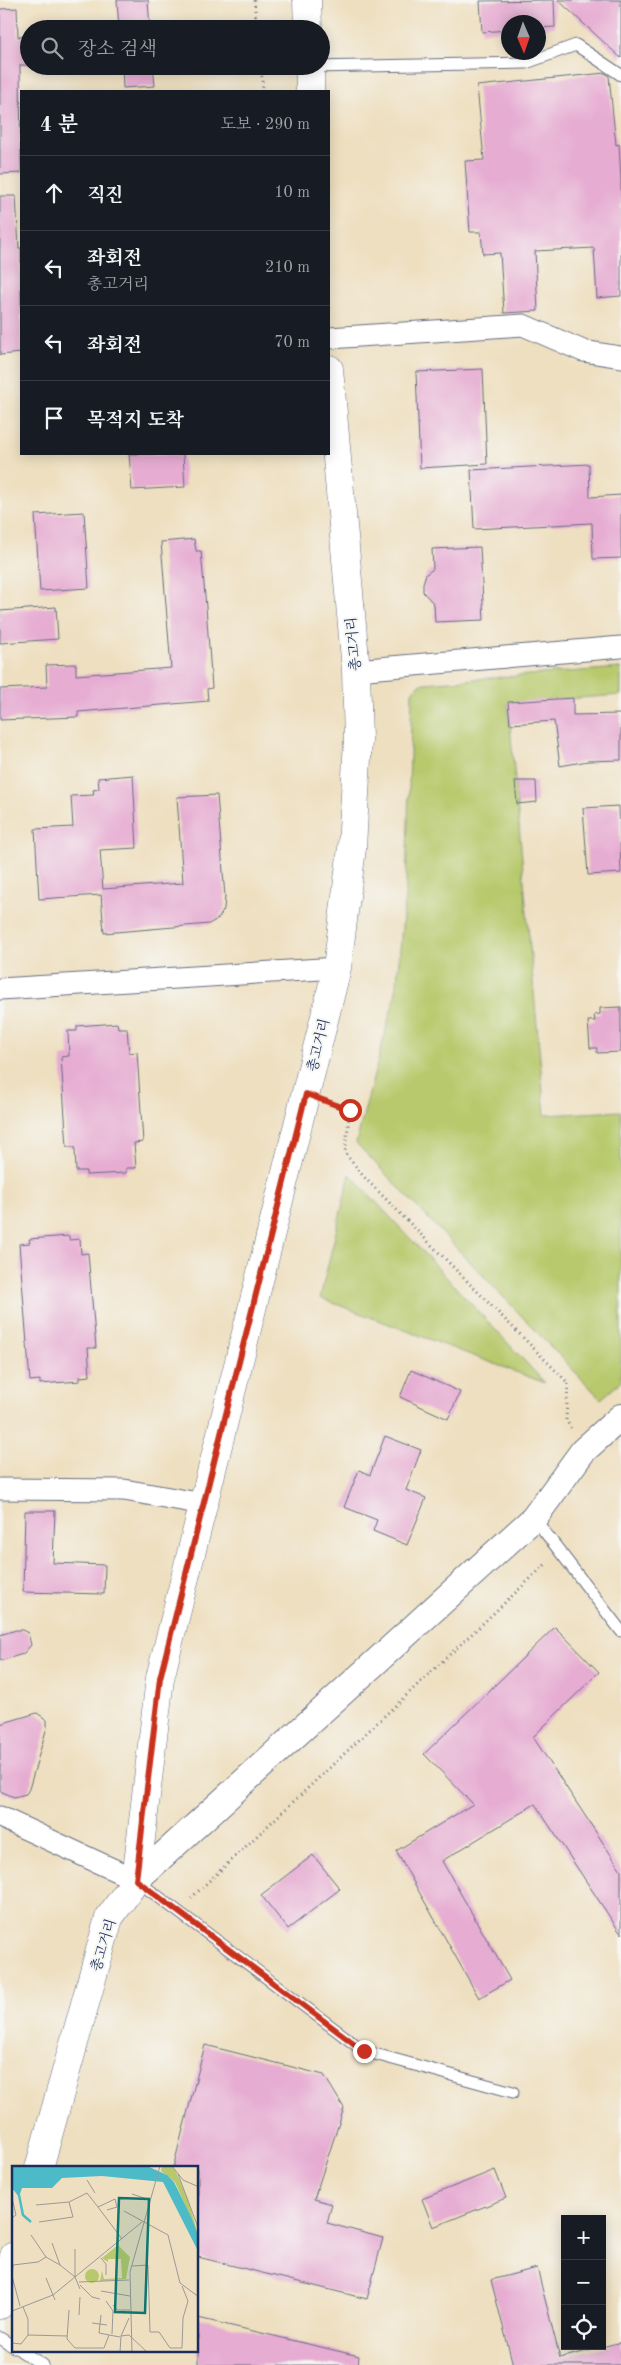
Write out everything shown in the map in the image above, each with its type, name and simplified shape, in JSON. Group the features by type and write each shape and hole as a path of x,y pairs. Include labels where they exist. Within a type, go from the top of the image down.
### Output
{"main road":[{"path":"307,0 308,20"},
{"path":"310,75 310,90"},
{"name":"총고거리","path":"40,2166 109,1918 136,1880 160,1678 337,968 352,848 358,740 356,670 330,380"},
{"path":"0,2305 12,2263"}],"street":[{"path":"330,338 523,325 583,350 621,357"},
{"path":"356,670 621,647"},
{"path":"0,989 337,968"},
{"path":"0,1818 136,1880 534,1518 583,1451 621,1417"},
{"path":"0,1489 124,1490 204,1504"}],"lane":[{"path":"330,67 526,63 576,45 621,75"},
{"path":"534,1518 621,1631"},
{"path":"136,1880 364,2051 513,2092"},
{"path":"0,2338 12,2345"},
{"path":"23,2352 43,2365"}],"path":[{"path":"254,0 256,20"},
{"path":"262,75 263,90"},
{"path":"306,1094 350,1110 345,1153 364,1177 568,1383 566,1420 583,1451"},
{"path":"178,1911 559,1552"}],"green space":[{"path":"621,668 621,695 508,703 545,1115 621,1111 621,1382 601,1399 356,1143 396,992 406,885 412,692 416,687 424,683"},
{"path":"350,1174 545,1383 320,1298"}],"building":[{"path":"117,0 148,0 149,20 118,20"},
{"path":"554,0 555,27 546,28 546,15 501,15 501,31 482,32 480,1"},
{"path":"558,0 621,0 621,58"},
{"path":"17,8 18,37 20,37 20,173 0,174 0,9"},
{"path":"605,73 609,76 616,145 619,144 621,180 621,296 597,298 594,248 535,251 538,311 504,313 500,253 483,254 481,232 470,232 465,161 484,160 477,86"},
{"path":"122,75 154,75 155,86 123,88"},
{"path":"0,196 16,196 20,248 20,353 0,355"},
{"path":"483,369 487,464 420,468 416,372"},
{"path":"129,455 183,455 185,487 132,490"},
{"path":"589,464 590,497 621,495 621,558 593,559 592,523 474,529 471,470"},
{"path":"84,512 89,588 40,591 35,515"},
{"path":"194,539 196,551 201,551 206,607 212,688 207,689 208,701 78,712 78,717 0,720 0,689 47,687 46,665 76,664 76,675 171,668 161,542"},
{"path":"480,547 484,620 435,622 434,604 423,592 426,574 433,569 432,549"},
{"path":"56,607 58,639 0,643 0,611"},
{"path":"573,698 573,715 621,714 621,760 588,761 560,766 554,721 510,724 508,702"},
{"path":"133,775 137,848 100,850 103,889 183,883 177,797 217,795 225,897 224,909 219,918 209,924 104,933 101,895 39,899 35,829 73,827 71,796 94,795 93,790 99,789 98,778"},
{"path":"515,781 536,781 537,802 517,804"},
{"path":"619,806 621,873 588,875 583,808"},
{"path":"621,1007 621,1052 597,1053 597,1048 590,1048 588,1021 595,1021 594,1015 600,1014 600,1008"},
{"path":"117,1023 118,1028 127,1028 129,1053 137,1052 143,1142 134,1143 136,1168 126,1168 126,1173 86,1175 86,1171 76,1171 75,1147 67,1147 61,1057 69,1056 68,1031 77,1031 77,1026"},
{"path":"69,1236 69,1240 80,1239 81,1254 88,1253 96,1348 88,1348 90,1376 80,1377 80,1381 40,1384 40,1380 30,1381 19,1244 30,1243 29,1239"},
{"path":"411,1370 460,1392 448,1419 400,1397"},
{"path":"385,1436 421,1450 406,1490 426,1498 407,1545 373,1531 377,1520 344,1507 359,1470 370,1475"},
{"path":"25,1511 55,1511 53,1563 105,1565 104,1594 23,1592"},
{"path":"555,1627 599,1672 533,1737 621,1870 621,1934 535,1804 442,1861 510,1980 479,1998 396,1851 473,1804 424,1754"},
{"path":"16,1630 28,1633 31,1645 23,1654 0,1661 0,1635"},
{"path":"37,1713 47,1720 47,1727 29,1789 26,1794 14,1797 0,1791 0,1724"},
{"path":"313,1855 340,1889 288,1929 261,1895"},
{"path":"205,2045 324,2075 344,2108 314,2199 332,2204 327,2223 383,2238 367,2299 199,2257 199,2166 174,2166"},
{"path":"495,2170 506,2198 433,2227 422,2199"},
{"path":"537,2268 560,2358 590,2350 606,2350 606,2346 621,2342 621,2365 513,2365 491,2280"},
{"path":"199,2318 359,2356 358,2365 198,2365"}],"route":[{"path":"350,1110 306,1094 160,1678 136,1880 364,2051"}]}
